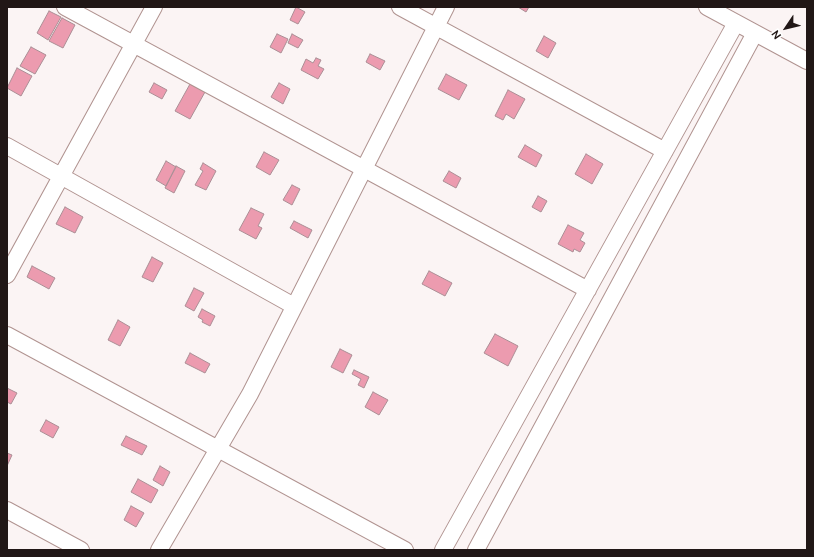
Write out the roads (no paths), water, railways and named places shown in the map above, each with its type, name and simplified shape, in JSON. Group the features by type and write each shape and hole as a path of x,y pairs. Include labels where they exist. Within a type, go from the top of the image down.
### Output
{"street":[{"path":"64,7 588,290"},
{"path":"7,275 154,7"},
{"path":"400,7 665,151"},
{"path":"159,550 250,394 446,7"},
{"path":"708,7 807,61"},
{"path":"443,550 736,23"},
{"path":"476,550 755,33"},
{"path":"7,146 294,306"},
{"path":"7,335 405,550"},
{"path":"7,510 81,550"}]}
